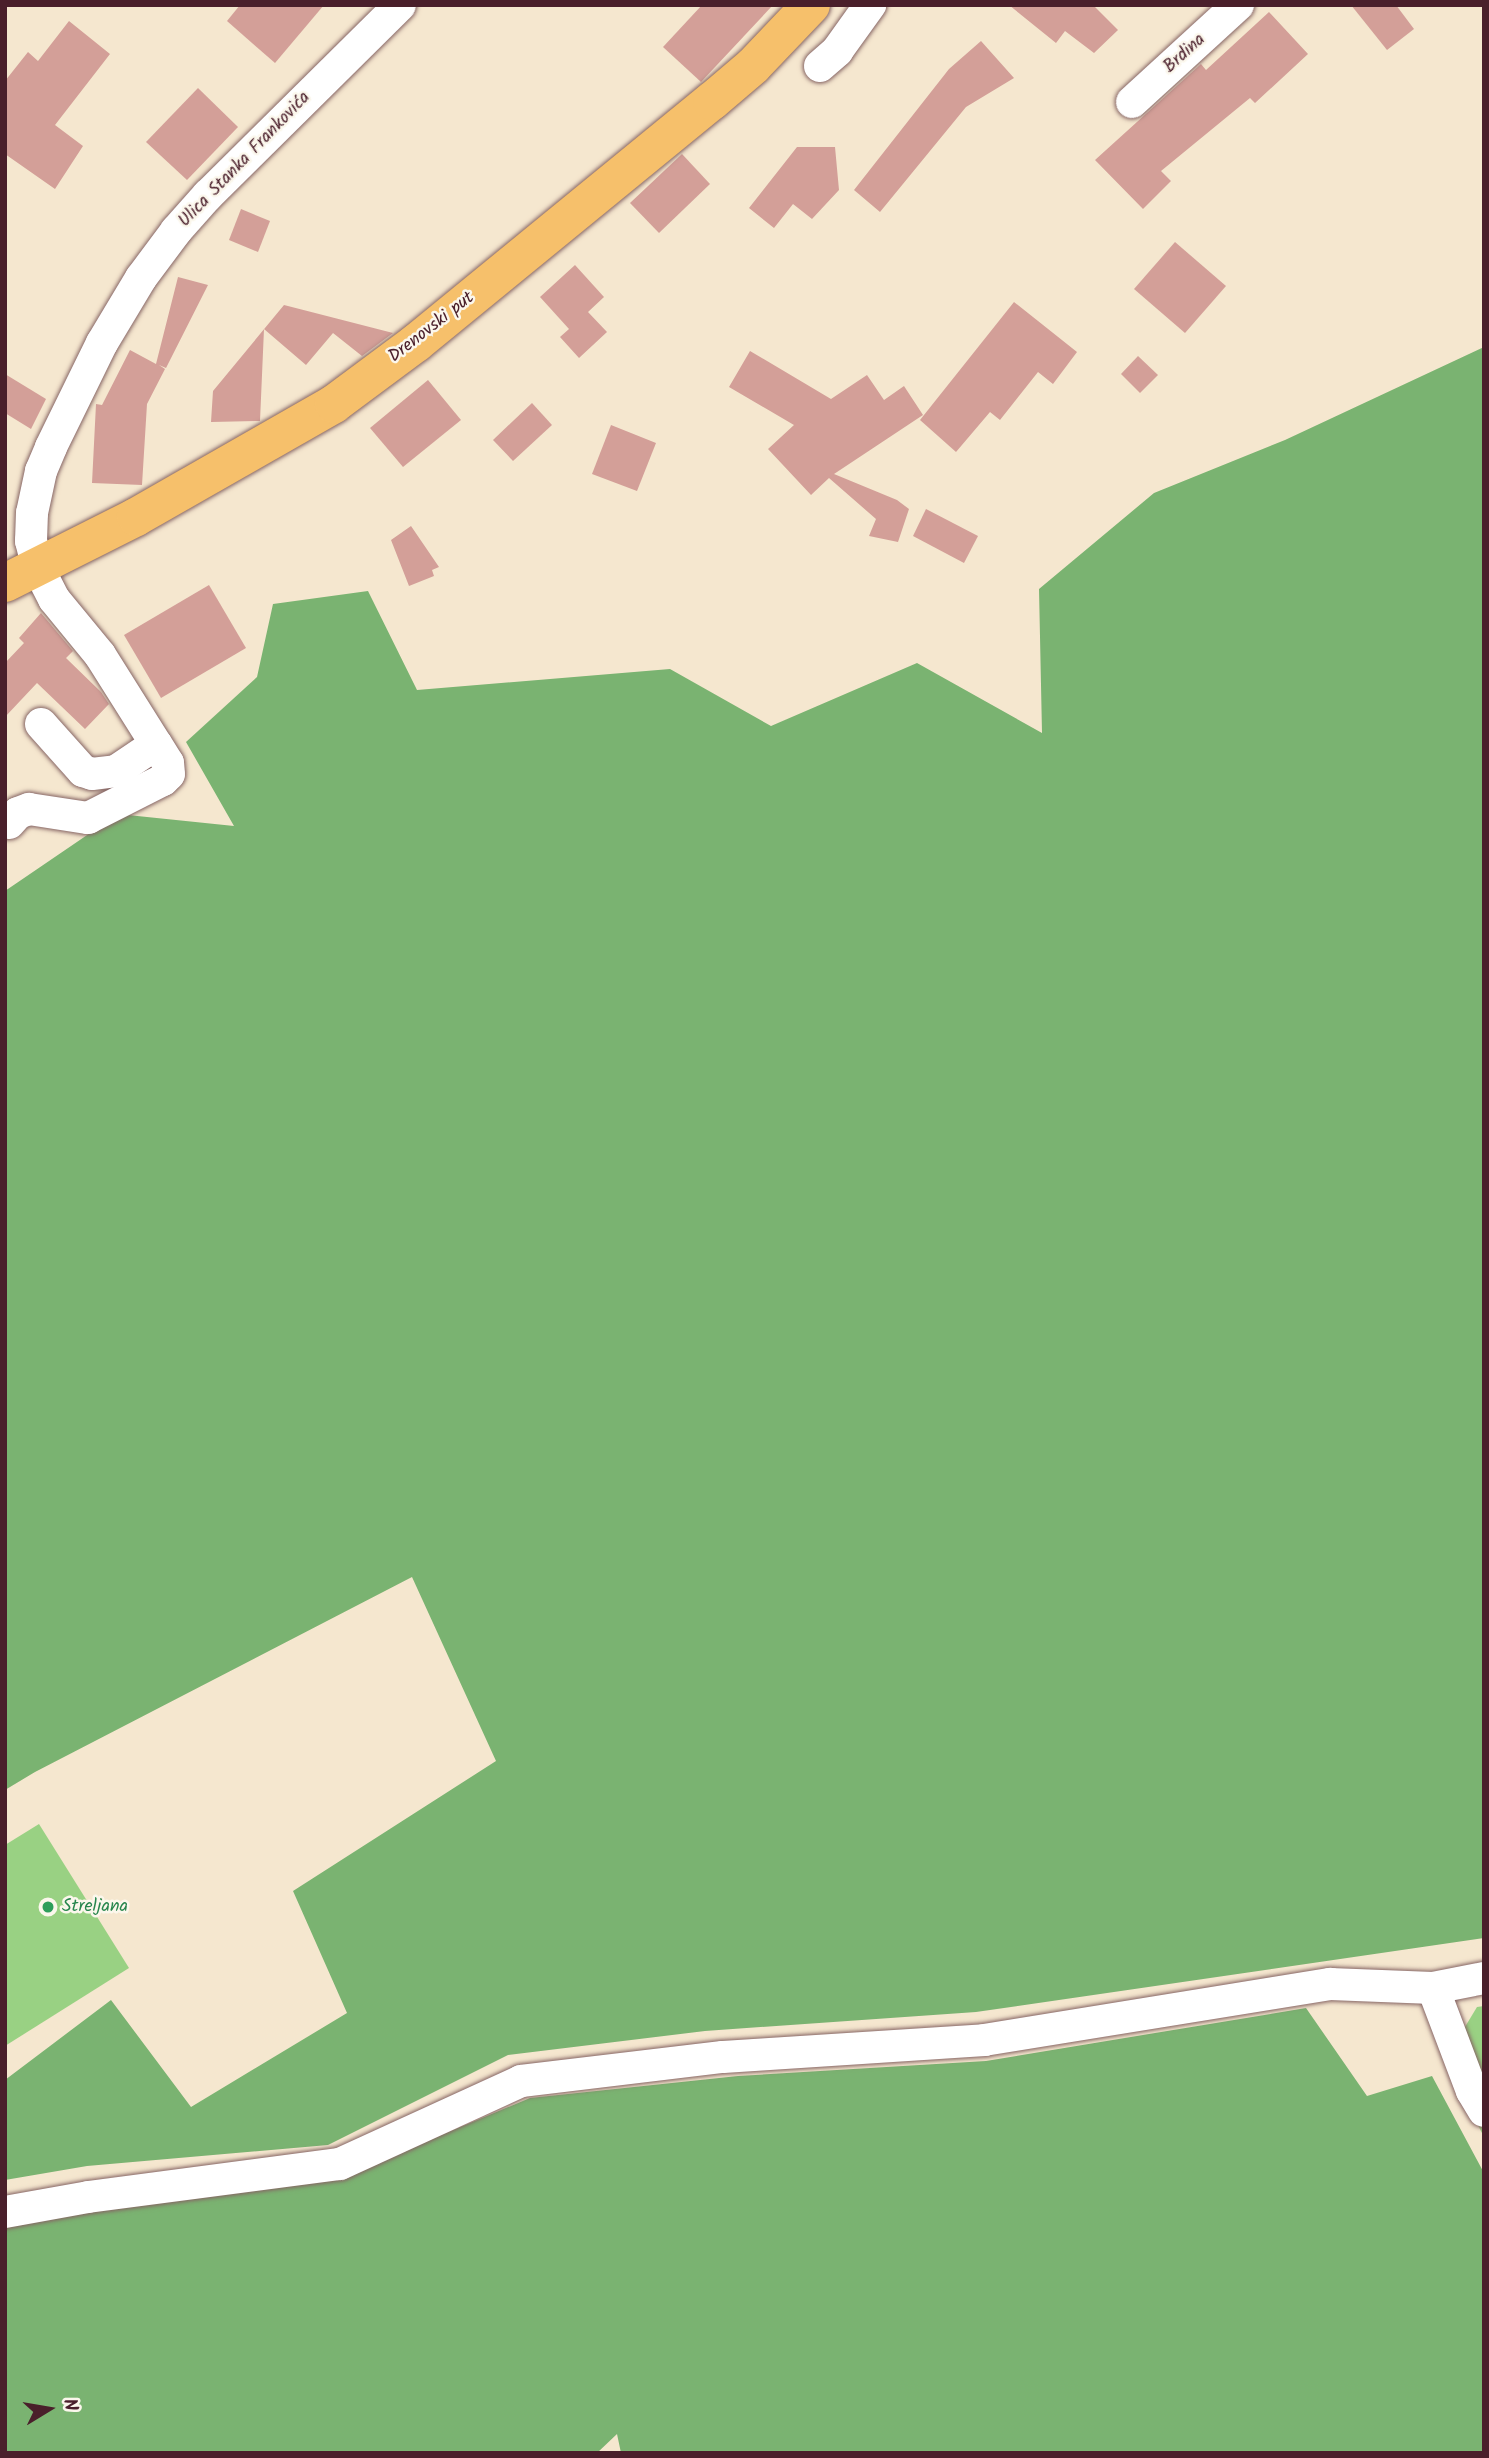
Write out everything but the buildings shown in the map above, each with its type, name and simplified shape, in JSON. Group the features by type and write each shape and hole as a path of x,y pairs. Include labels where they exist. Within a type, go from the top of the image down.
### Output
{"main road":[{"name":"Drenovski put","path":"21,574 136,517 334,404 416,343 712,101 753,66 811,5"}],"street":[{"name":"Ulica Stanka Frankovića","path":"9,823 18,813 29,809 88,818 163,780 169,768 100,655 54,599 21,574 31,541 32,513 41,471 102,343 141,278 208,195 400,5"},
{"path":"820,66 837,51 870,5"},
{"name":"Brdina","path":"1132,102 1238,5"},
{"path":"41,724 82,771 92,774 116,771 156,744"},
{"path":"5,2212 88,2197 340,2164 521,2081 723,2057 984,2040 1330,1984 1433,1988 1484,1979"},
{"path":"1433,1988 1472,2091 1484,2110"}],"green space":[{"path":"1484,347 1484,1938 976,2012 705,2031 508,2055 328,2145 87,2166 5,2180 5,2080 111,2000 191,2107 347,2013 293,1891 496,1761 412,1577 5,1790 5,891 118,814 234,826 186,742 257,677 273,604 368,591 417,690 670,669 771,726 917,663 1042,733 1039,589 1154,493 1285,440"},
{"name":"Streljana","path":"39,1824 129,1968 5,2046 5,1845"},
{"path":"1484,2006 1484,2137 1445,2060 1477,2007"},
{"path":"1306,2008 1367,2096 1432,2076 1484,2173 1484,2453 621,2453 617,2434 597,2453 5,2453 5,2226 93,2209 341,2177 530,2098 738,2076 986,2061"}],"place":[{"name":"Streljana","path":"48,1907"}]}
